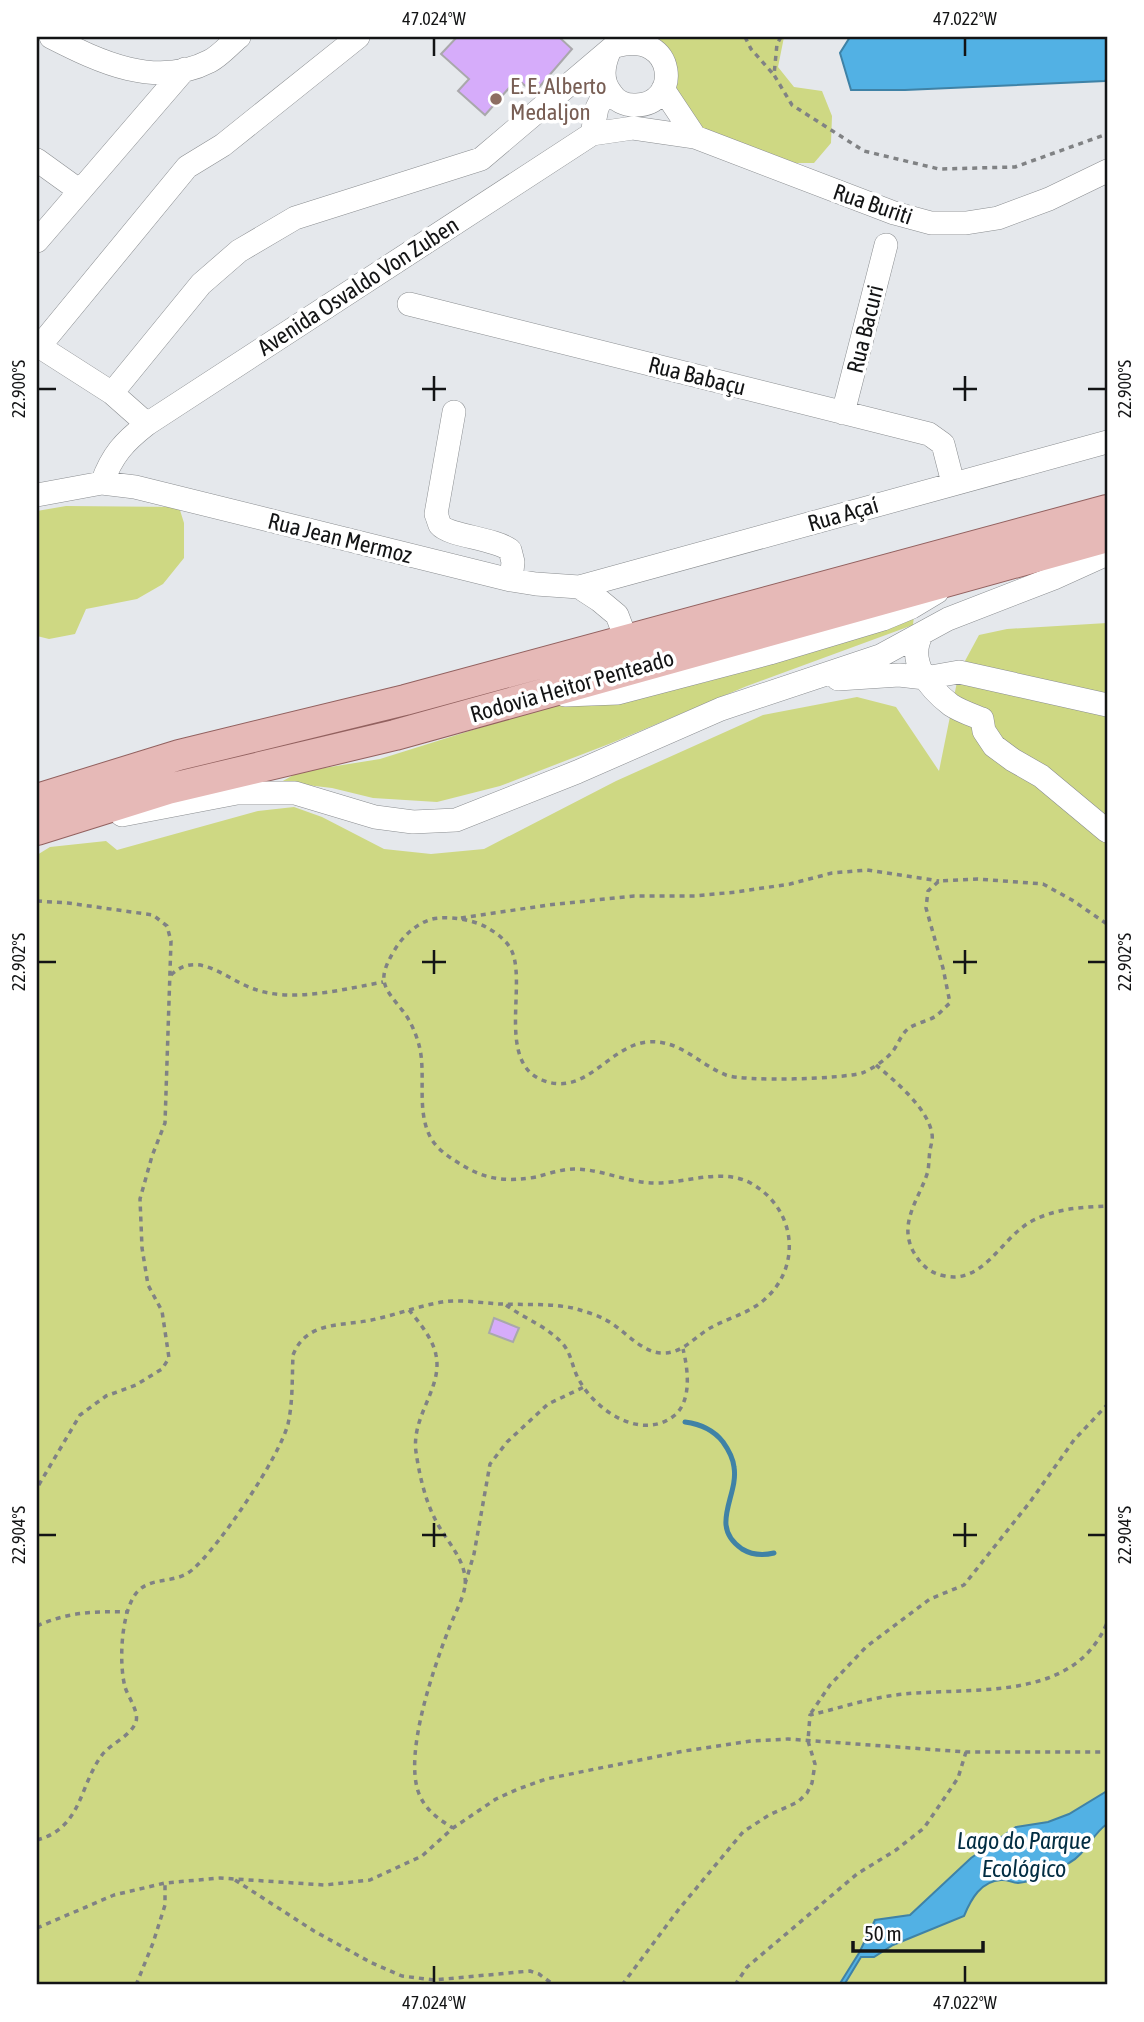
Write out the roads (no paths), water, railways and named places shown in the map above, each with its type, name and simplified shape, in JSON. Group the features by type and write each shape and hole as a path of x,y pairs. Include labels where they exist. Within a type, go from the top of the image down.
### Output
{"main road":[{"name":"Rodovia Heitor Penteado","path":"37,799 179,755 405,700 1107,510"},
{"name":"Rodovia Heitor Penteado","path":"37,831 168,789 394,735 1107,537"}],"street":[{"path":"51,37 96,60 157,73 185,69 211,60 239,37"},
{"path":"147,424 112,393 38,346 187,167 223,145 358,37"},
{"path":"112,393 201,284 239,251 295,218 481,159 613,43 654,43 667,69 667,79 663,89 652,101 636,106 619,101 607,88 604,71 613,43"},
{"path":"37,241 185,69"},
{"path":"592,134 597,108 607,88"},
{"path":"663,89 695,137"},
{"path":"636,106 639,117 654,130"},
{"name":"Rua Buriti","path":"592,134 633,128 695,137 894,213 931,223 966,223 998,218 1049,199 1107,171"},
{"name":"Avenida Osvaldo Von Zuben","path":"102,483 111,459 131,436 147,424 592,134"},
{"path":"37,160 80,191"},
{"name":"Rua Bacuri","path":"843,413 886,245"},
{"name":"Rua Babaçu","path":"409,304 929,434 943,444 953,483"},
{"path":"454,412 436,514 440,524 448,531 500,543 510,550 513,562 511,580"},
{"name":"Rua Açaí","path":"579,587 1107,442"},
{"name":"Rua Jean Mermoz","path":"37,495 102,483 135,487 511,580 579,587"},
{"path":"37,831 237,793 295,793 375,817 413,822 456,820 577,772 721,709 880,656 948,619 1054,578 1107,554"},
{"path":"579,587 617,615 626,639"},
{"path":"922,634 915,645 916,664 925,678 951,705 982,719 993,746 1041,776 1107,831"},
{"path":"810,680 899,675 925,678 959,672 1107,705"}],"water":[{"path":"850,37 1107,37 1107,78 1105,81 851,90 840,53"},
{"name":"Lago do Parque Ecológico","path":"1107,1791 1107,1824 1075,1859 1031,1881 994,1881 982,1887 964,1916 893,1945 874,1957 861,1957 844,1985 839,1985 875,1920 910,1915 971,1858 1016,1827 1048,1822 1069,1814"}],"waterway":[{"path":"685,1422 711,1430 723,1442 731,1457 734,1478 726,1521 732,1540 750,1553 774,1553"}],"place":[{"name":"E. E. Alberto Medaljon","path":"496,99"}]}
